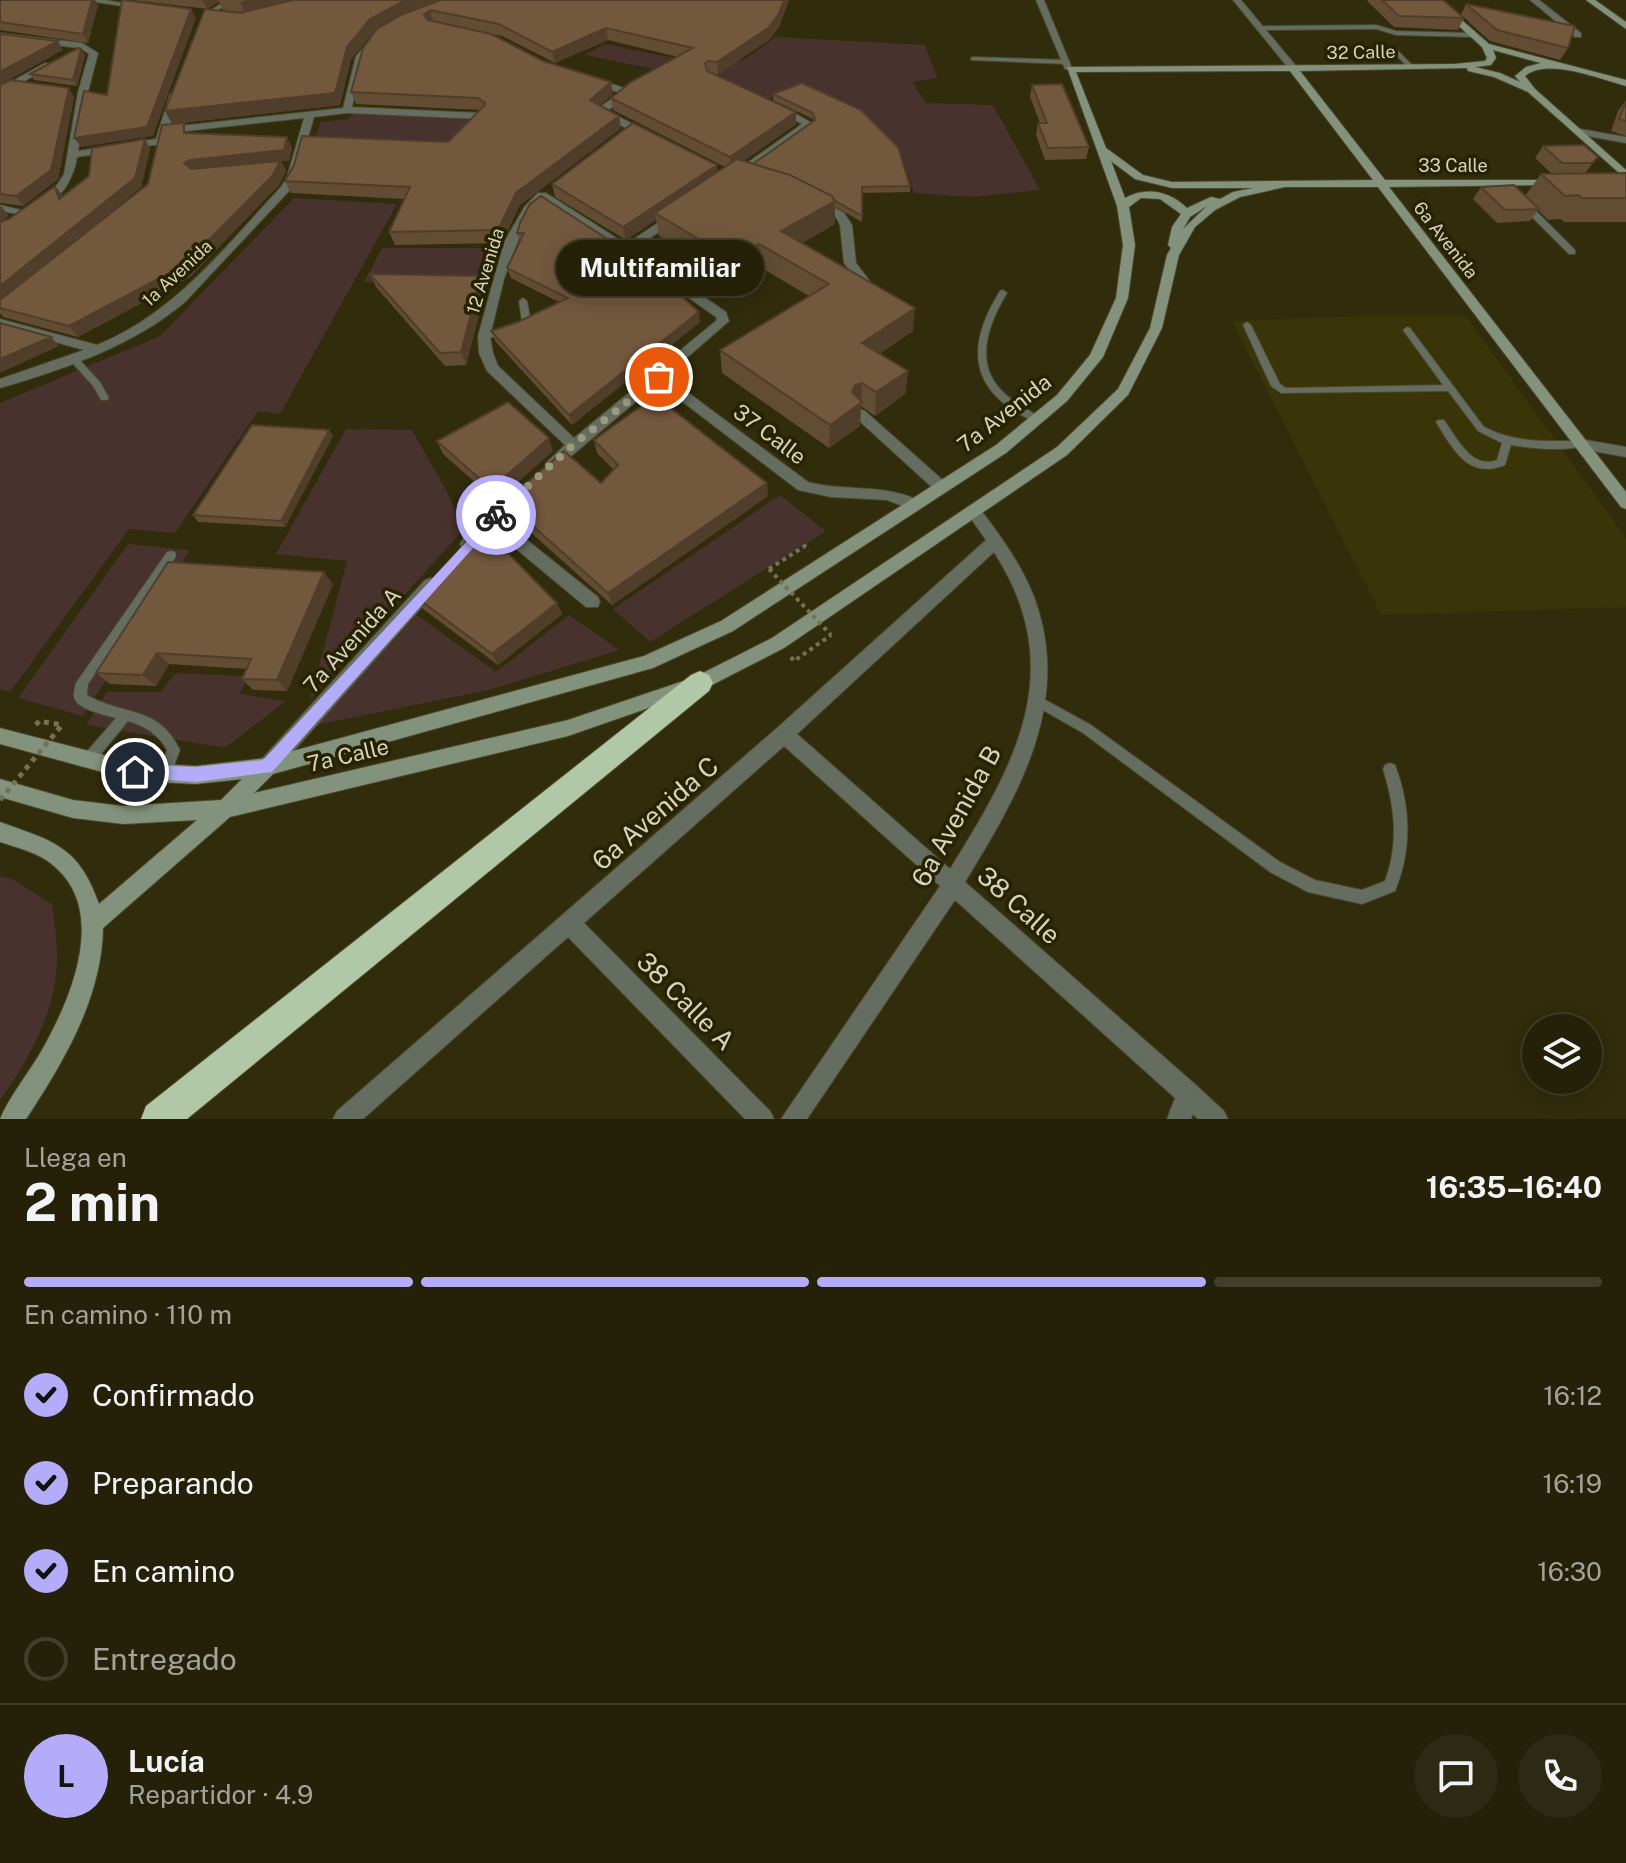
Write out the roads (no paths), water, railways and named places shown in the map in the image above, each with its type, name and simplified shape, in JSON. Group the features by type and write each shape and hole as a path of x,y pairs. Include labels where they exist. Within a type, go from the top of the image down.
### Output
{"highway":[{"path":"159,1119 700,683"}],"main road":[{"path":"1434,0 1486,46 1626,83"},
{"path":"1590,0 1626,26"},
{"name":"32 Calle","path":"1068,66 1454,67 1488,63 1492,58 1486,46"},
{"name":"7a Avenida","path":"647,663 727,626 1001,449 1062,398 1096,357 1122,298 1129,245 1123,206 1068,66"},
{"path":"1565,68 1540,66 1524,70 1520,76 1626,179"},
{"path":"1454,67 1497,75 1532,91"},
{"name":"6a Avenida","path":"1293,68 1626,503"},
{"path":"1103,150 1134,174 1160,184 1281,185"},
{"path":"1610,181 1626,179"},
{"name":"33 Calle","path":"1281,185 1562,182"},
{"path":"700,683 778,643 975,513 1062,451 1123,392 1156,328 1173,255 1175,230 1185,212 1201,203 1281,185"},
{"path":"1173,255 1196,220 1237,194"},
{"path":"1123,206 1135,196 1156,195 1174,202 1185,212"},
{"name":"7a Calle","path":"0,736 135,772 164,775 267,767 647,663"},
{"name":"7a Calle","path":"0,788 73,809 123,815 225,809 568,728 700,683"},
{"path":"95,921 225,809 267,767"},
{"path":"0,832 41,846 59,857 84,888 95,921 88,966 65,1034 12,1119"}],"street":[{"path":"85,0 154,6"},
{"name":"7a Avenida","path":"1040,0 1068,66"},
{"name":"6a Avenida","path":"1237,0 1293,68"},
{"path":"1534,0 1578,35"},
{"path":"192,14 219,17"},
{"path":"199,26 206,15"},
{"path":"347,110 362,52 376,36 388,30"},
{"path":"0,36 82,46 94,53 83,92 69,174 61,187 9,225"},
{"path":"68,53 82,46"},
{"path":"0,92 55,61"},
{"path":"581,77 626,91 599,109 662,143"},
{"path":"0,81 29,85"},
{"path":"157,156 178,86"},
{"path":"69,90 83,92"},
{"path":"719,171 735,179 809,124 767,103"},
{"path":"73,155 161,136 347,110 481,116"},
{"name":"1a Avenida","path":"0,384 144,327 202,277 285,189 290,165 310,115"},
{"path":"622,137 634,128"},
{"path":"1580,132 1626,140"},
{"name":"12 Avenida","path":"484,336 514,232 525,210 553,188"},
{"path":"541,196 626,249 678,214"},
{"path":"804,197 840,215 846,225 850,263 857,276 876,295"},
{"path":"0,208 28,213"},
{"name":"7a Avenida A","path":"267,767 490,519 573,445 723,321 722,315 626,249"},
{"path":"0,323 94,348"},
{"path":"484,336 492,368 573,445"},
{"name":"37 Calle","path":"659,377 803,486 831,493 894,494 913,504"},
{"path":"860,414 941,487"},
{"path":"1580,444 1626,452"},
{"name":"6a Avenida B","path":"793,1119 954,885 1019,768 1038,701 1039,674 1027,601 995,541 975,513"},
{"path":"490,519 592,602"},
{"name":"6a Avenida C","path":"345,1119 784,734 995,541"},
{"name":"38 Calle","path":"784,734 1216,1119"},
{"name":"38 Calle A","path":"569,923 762,1119"},
{"path":"1179,1119 1189,1094"}],"lane":[{"path":"206,15 231,0"},
{"path":"1261,28 1376,27 1396,33 1473,35"},
{"path":"1394,50 1411,67"},
{"path":"973,59 1068,66"},
{"path":"1499,182 1509,190"},
{"path":"1519,198 1572,252"},
{"path":"1003,293 982,330 981,352 986,371 999,394 1037,420"},
{"path":"484,336 517,329 527,323 523,301"},
{"path":"1247,325 1276,386 1284,391 1449,388"},
{"path":"1407,330 1481,429 1507,443 1580,444"},
{"path":"72,357 97,384 104,398"},
{"path":"1441,422 1470,461 1484,467 1501,462 1507,443"},
{"path":"164,775 174,750 164,730 148,721 94,706 80,698 82,683 171,555"},
{"path":"1038,701 1087,729 1275,867 1313,887 1362,897 1390,886 1399,866 1402,846 1400,801 1390,769"},
{"path":"88,760 126,715"}],"place":[{"name":"Multifamiliar","path":"659,377"}]}
